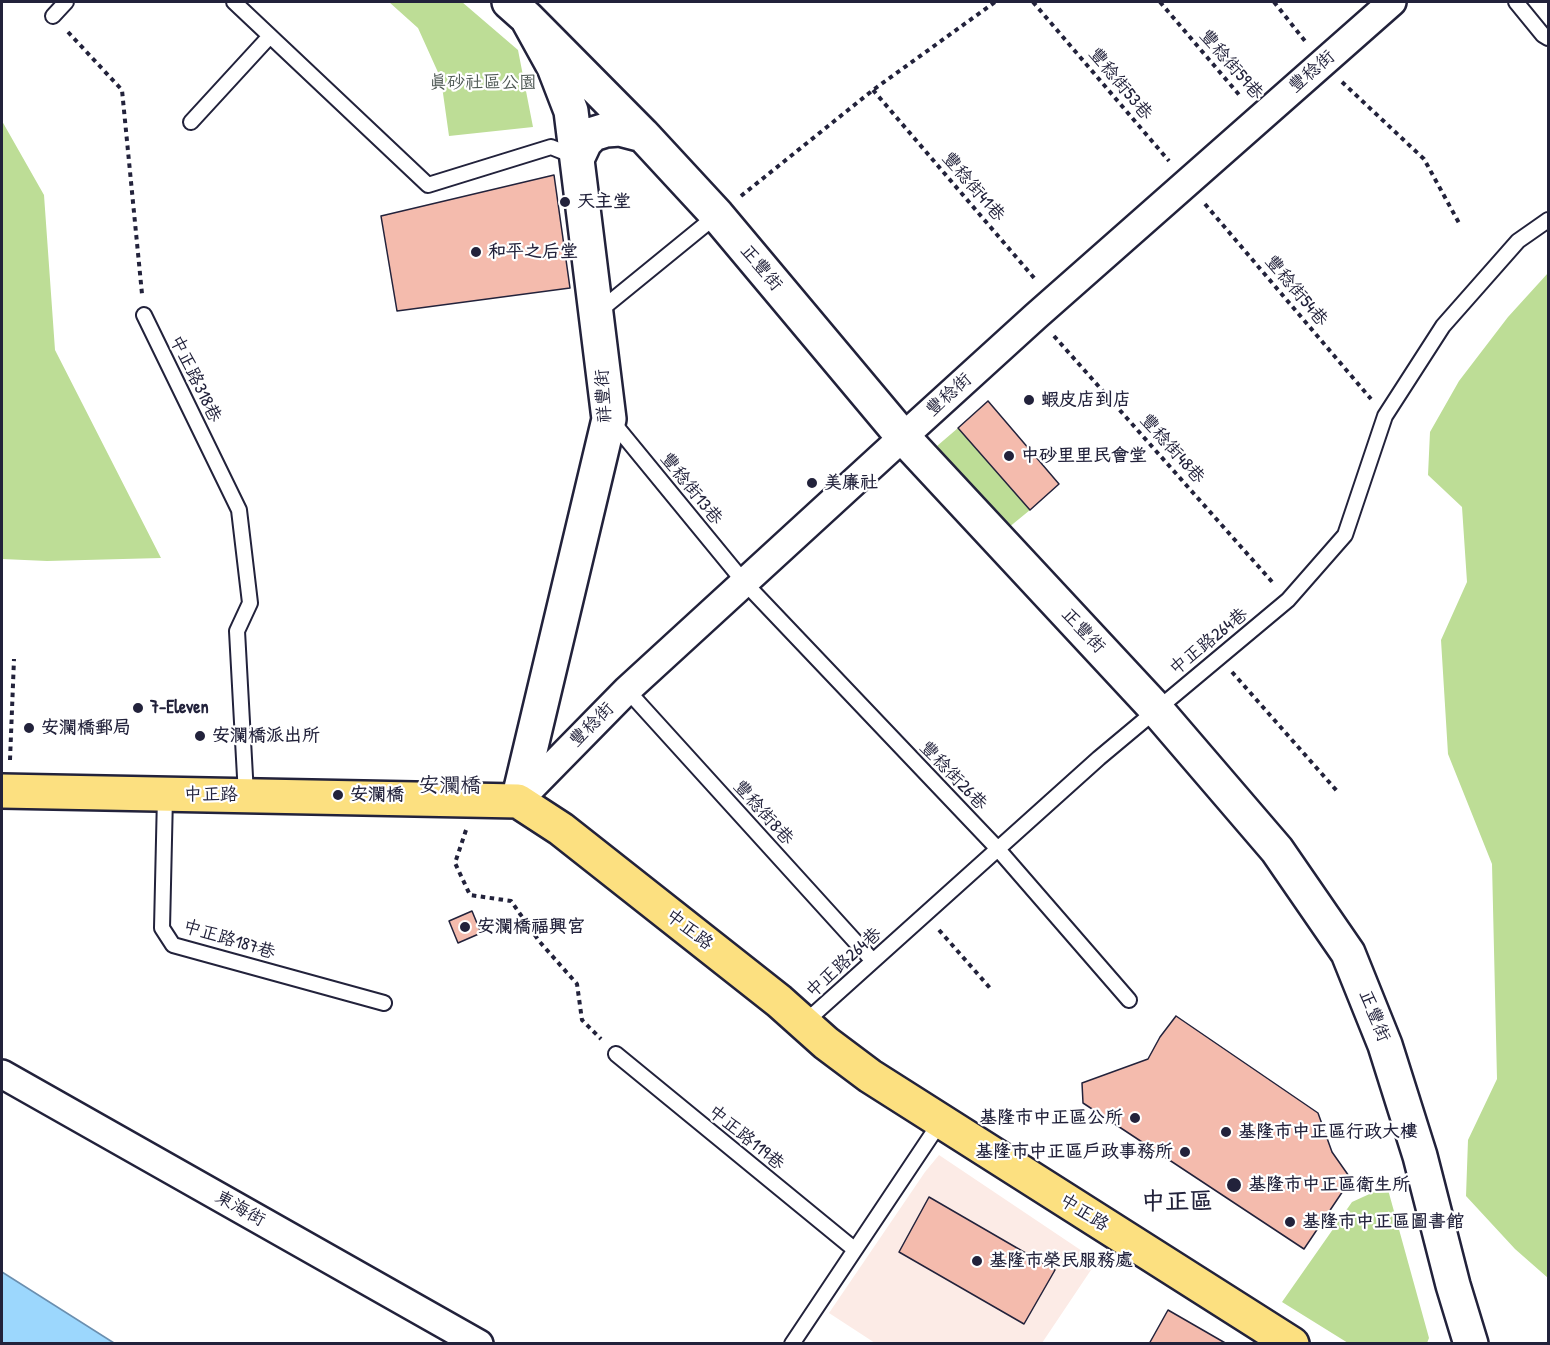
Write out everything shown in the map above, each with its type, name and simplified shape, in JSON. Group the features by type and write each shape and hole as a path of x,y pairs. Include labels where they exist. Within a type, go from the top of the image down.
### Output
{"main road":[{"name":"中正路","path":"5,791 165,796 246,795 518,801 561,829 870,1076 1292,1344"}],"street":[{"name":"豐稔街","path":"518,801 627,690 744,582 1044,308 1392,2"},
{"name":"正豐街","path":"518,10 643,135 717,215 903,437 1156,709 1277,850 1348,953 1385,1045 1420,1156 1471,1344"},
{"name":"祥豐街","path":"518,10 554,67 571,111 609,419 518,801"},
{"path":"578,158 585,142 593,134 620,129 643,135"},
{"name":"東海街","path":"2,1074 479,1344"},
{"path":"1448,1344 1454,1285"}],"lane":[{"path":"53,16 66,2"},
{"path":"234,2 428,185 551,147 578,158"},
{"path":"1516,2 1548,38"},
{"path":"191,122 270,36"},
{"path":"597,313 717,215"},
{"name":"中正路264巷","path":"803,1024 1156,709 1288,600 1345,535 1385,416 1443,326 1518,241 1548,220"},
{"name":"中正路318巷","path":"144,315 239,510 250,603 237,631 246,795"},
{"name":"豐稔街13巷","path":"609,419 744,582"},
{"name":"豐稔街26巷","path":"744,582 998,848 1129,1000"},
{"name":"豐稔街8巷","path":"627,690 873,961"},
{"name":"中正路187巷","path":"165,796 162,928 173,945 384,1003"},
{"name":"中正路119巷","path":"616,1054 854,1249"},
{"path":"792,1344 941,1121"}],"path":[{"path":"717,215 873,90 995,2"},
{"name":"豐稔街53巷","path":"1033,2 1187,183"},
{"name":"豐稔街59巷","path":"1160,2 1259,118"},
{"path":"1274,2 1322,63 1424,159 1459,223"},
{"path":"53,16 122,90 144,315"},
{"name":"豐稔街41巷","path":"873,90 1044,308"},
{"name":"豐稔街54巷","path":"1187,183 1385,416"},
{"name":"豐稔街48巷","path":"1044,308 1288,600"},
{"path":"1220,658 1337,791"},
{"path":"5,791 14,659"},
{"path":"474,800 455,863 470,895 511,901 538,940 577,984 582,1020 616,1054"},
{"path":"924,915 990,988"}],"shaded area":[{"path":"939,1155 1097,1261 1042,1343 875,1343 829,1313"}],"green space":[{"name":"真砂社區公園","path":"389,2 462,2 518,50 533,127 449,136 441,79 418,28"},
{"path":"2,121 44,195 55,350 161,558 47,561 2,559"},
{"path":"1548,273 1548,1278 1515,1249 1466,1196 1468,1140 1497,1079 1492,864 1448,754 1441,640 1467,582 1462,507 1428,475 1430,432 1459,381 1508,317"},
{"path":"958,428 1030,510 1008,528 937,446"},
{"path":"1387,1186 1429,1338 1427,1343 1348,1343 1282,1302 1352,1202"}],"water":[{"path":"2,1272 114,1343 2,1343"}],"building":[{"name":"和平之后堂","path":"554,175 570,288 397,311 381,216"},
{"name":"中砂里里民會堂","path":"988,401 1059,484 1030,510 958,428"},
{"name":"安瀾橋福興宮","path":"472,911 481,933 458,943 449,921"},
{"name":"基隆市中正區行政大樓","path":"1176,1016 1318,1113 1332,1152 1351,1179 1304,1249 1083,1103 1082,1083 1148,1059 1160,1037"},
{"name":"基隆市榮民服務處","path":"929,1197 1055,1270 1024,1324 899,1252"},
{"path":"1168,1310 1227,1344 1149,1344"}],"place":[{"name":"天主堂","path":"565,202"},
{"name":"和平之后堂","path":"476,252"},
{"name":"蝦皮店到店","path":"1029,400"},
{"name":"中砂里里民會堂","path":"1009,456"},
{"name":"美廉社","path":"812,483"},
{"name":"7-Eleven","path":"138,708"},
{"name":"安瀾橋郵局","path":"29,728"},
{"name":"安瀾橋派出所","path":"200,736"},
{"name":"安瀾橋","path":"338,795"},
{"name":"安瀾橋福興宮","path":"465,927"},
{"name":"基隆市中正區公所","path":"1135,1118"},
{"name":"基隆市中正區行政大樓","path":"1226,1132"},
{"name":"基隆市中正區戶政事務所","path":"1185,1152"},
{"name":"基隆市中正區衛生所","path":"1234,1185"},
{"name":"基隆市中正區圖書館","path":"1290,1222"},
{"name":"基隆市榮民服務處","path":"977,1261"}],"district":[{"name":"安瀾橋","path":"450,786"},
{"name":"中正區","path":"1177,1203"}]}
